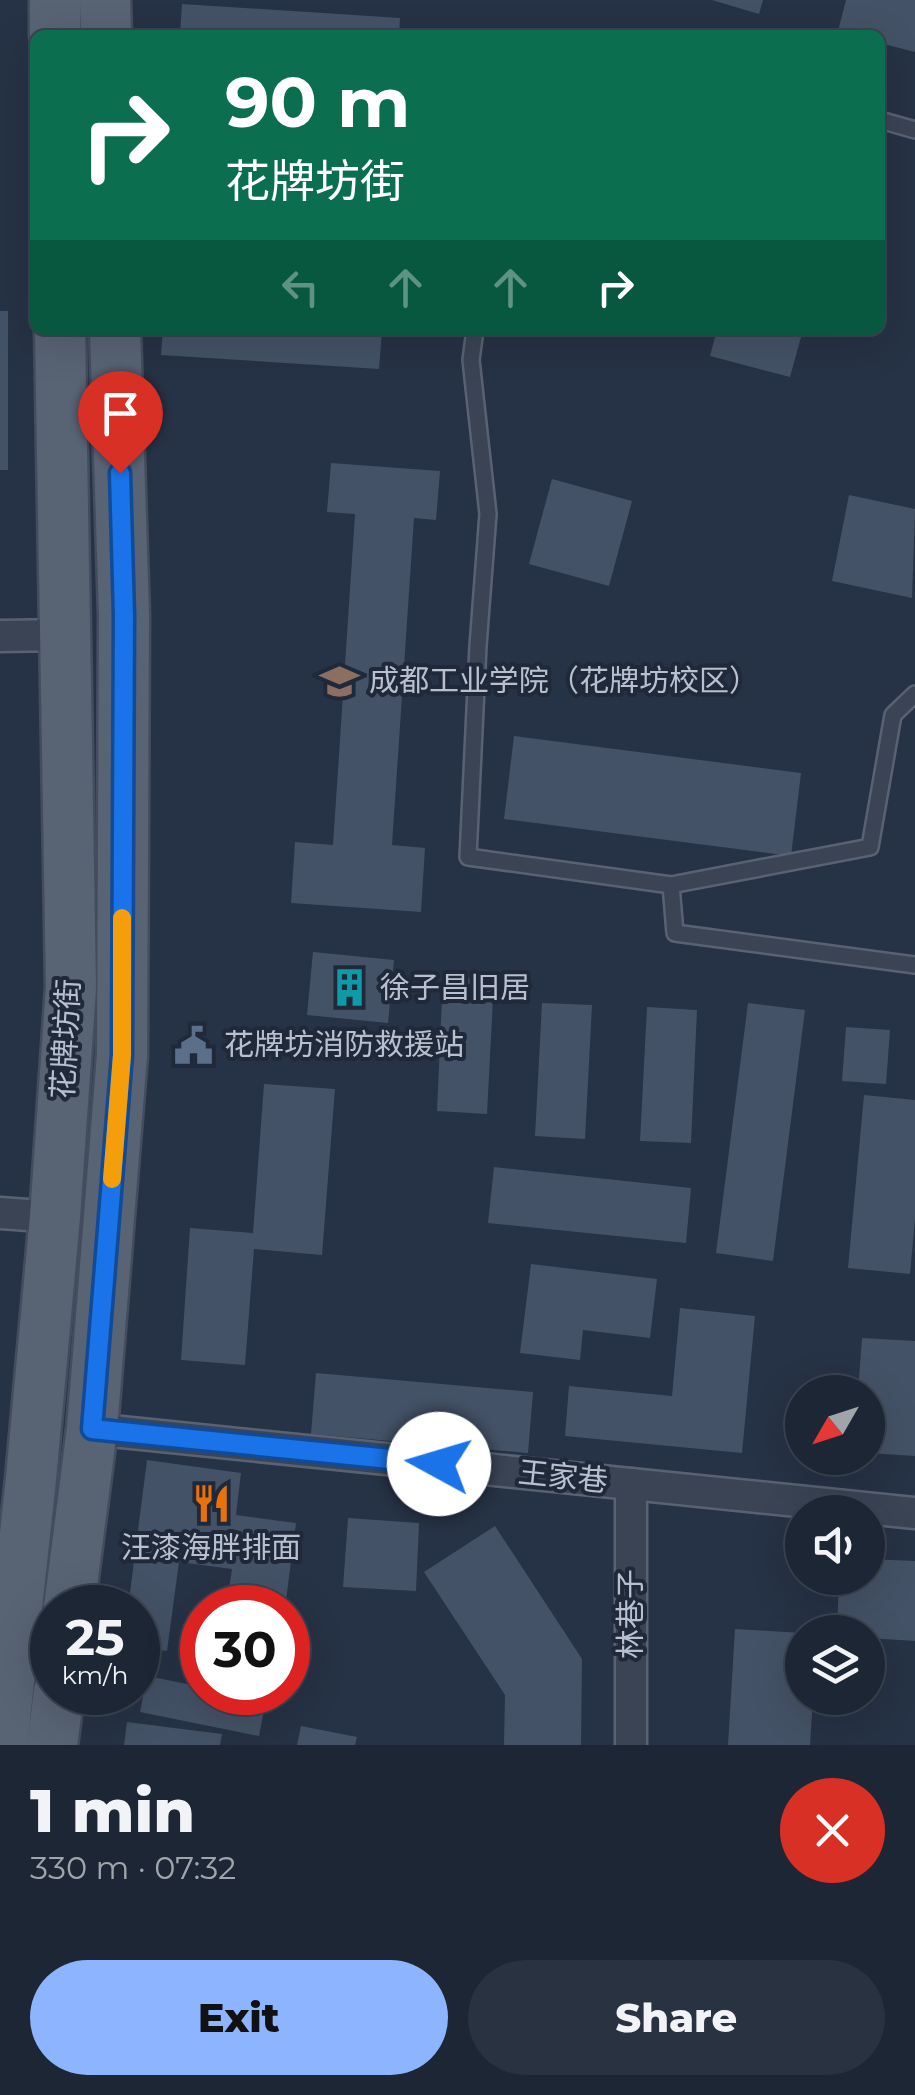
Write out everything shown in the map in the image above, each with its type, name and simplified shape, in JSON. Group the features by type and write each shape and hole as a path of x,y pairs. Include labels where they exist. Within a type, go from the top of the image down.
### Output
{"main road":[{"path":"54,0 55,30"},
{"path":"105,0 106,30"},
{"name":"花牌坊街","path":"2,1745 55,1218 71,988 60,335"},
{"name":"花牌坊街","path":"72,1585 92,1429 122,1055 124,615 115,335"},
{"path":"52,1745 55,1715"}],"street":[{"path":"0,636 66,635"},
{"path":"0,1213 55,1218"},
{"name":"王家巷","path":"92,1429 915,1513"},
{"name":"林巷子","path":"631,1484 631,1745"}],"lane":[{"path":"885,121 915,130"},
{"path":"475,335 472,360 488,514 468,857 671,886 870,847 893,715 915,694"},
{"path":"671,886 675,933 915,965"}],"building":[{"path":"712,0 763,0 759,14"},
{"path":"846,0 915,0 915,52 885,44 885,30 838,30"},
{"path":"182,4 400,18 399,30 180,30"},
{"path":"0,311 8,311 8,470 0,470"},
{"path":"163,335 382,335 379,369 161,355"},
{"path":"716,335 802,335 790,377 710,356"},
{"path":"331,463 440,471 436,520 414,518 392,845 425,848 421,912 291,903 295,842 333,845 355,514 327,512"},
{"path":"552,479 632,501 609,586 529,564"},
{"path":"849,495 915,509 912,598 832,581"},
{"path":"514,736 801,773 791,856 504,819"},
{"name":"徐子昌旧居","path":"313,952 394,960 388,1023 307,1015"},
{"path":"443,977 494,980 487,1114 437,1111"},
{"path":"542,1003 592,1005 585,1139 535,1136"},
{"path":"748,1003 805,1010 773,1261 716,1253"},
{"path":"647,1007 697,1010 691,1143 640,1141"},
{"path":"846,1027 890,1030 886,1084 842,1081"},
{"path":"264,1084 335,1089 322,1255 254,1249 245,1365 181,1360 190,1228 253,1233"},
{"path":"864,1095 915,1100 915,1219 910,1274 848,1268"},
{"path":"494,1167 691,1188 686,1243 488,1223"},
{"path":"531,1264 657,1279 650,1338 583,1330 580,1360 520,1353"},
{"path":"680,1308 755,1316 742,1453 565,1436 569,1386 672,1396"},
{"path":"862,1338 915,1341 915,1456 885,1454 885,1375 859,1375"},
{"path":"316,1373 533,1392 528,1453 311,1434"},
{"path":"147,1460 241,1473 236,1515 296,1523 288,1585 230,1585 232,1569 179,1562 167,1651 160,1650 160,1585 131,1585"},
{"path":"348,1518 419,1523 416,1591 343,1587"},
{"path":"495,1526 582,1659 581,1745 504,1745 505,1695 424,1572"},
{"path":"885,1560 915,1561 915,1641 885,1639 885,1615 838,1615 838,1595 885,1595"},
{"path":"735,1629 785,1632 785,1715 812,1715 810,1745 728,1745"},
{"path":"160,1679 180,1683 180,1715 263,1715 259,1736 155,1715 160,1715"},
{"path":"127,1722 222,1734 220,1745 124,1745"},
{"path":"301,1726 357,1737 355,1745 297,1745"}],"slow traffic":[{"path":"112,1179 122,1055 122,918"}],"place":[{"name":"成都工业学院（花牌坊校区）","path":"339,681"},
{"name":"徐子昌旧居","path":"350,988"},
{"name":"花牌坊消防救援站","path":"194,1045"},
{"name":"汪漆海胖排面","path":"211,1504"}],"route":[{"path":"120,473 124,615 122,1055 92,1429 439,1464"}]}
